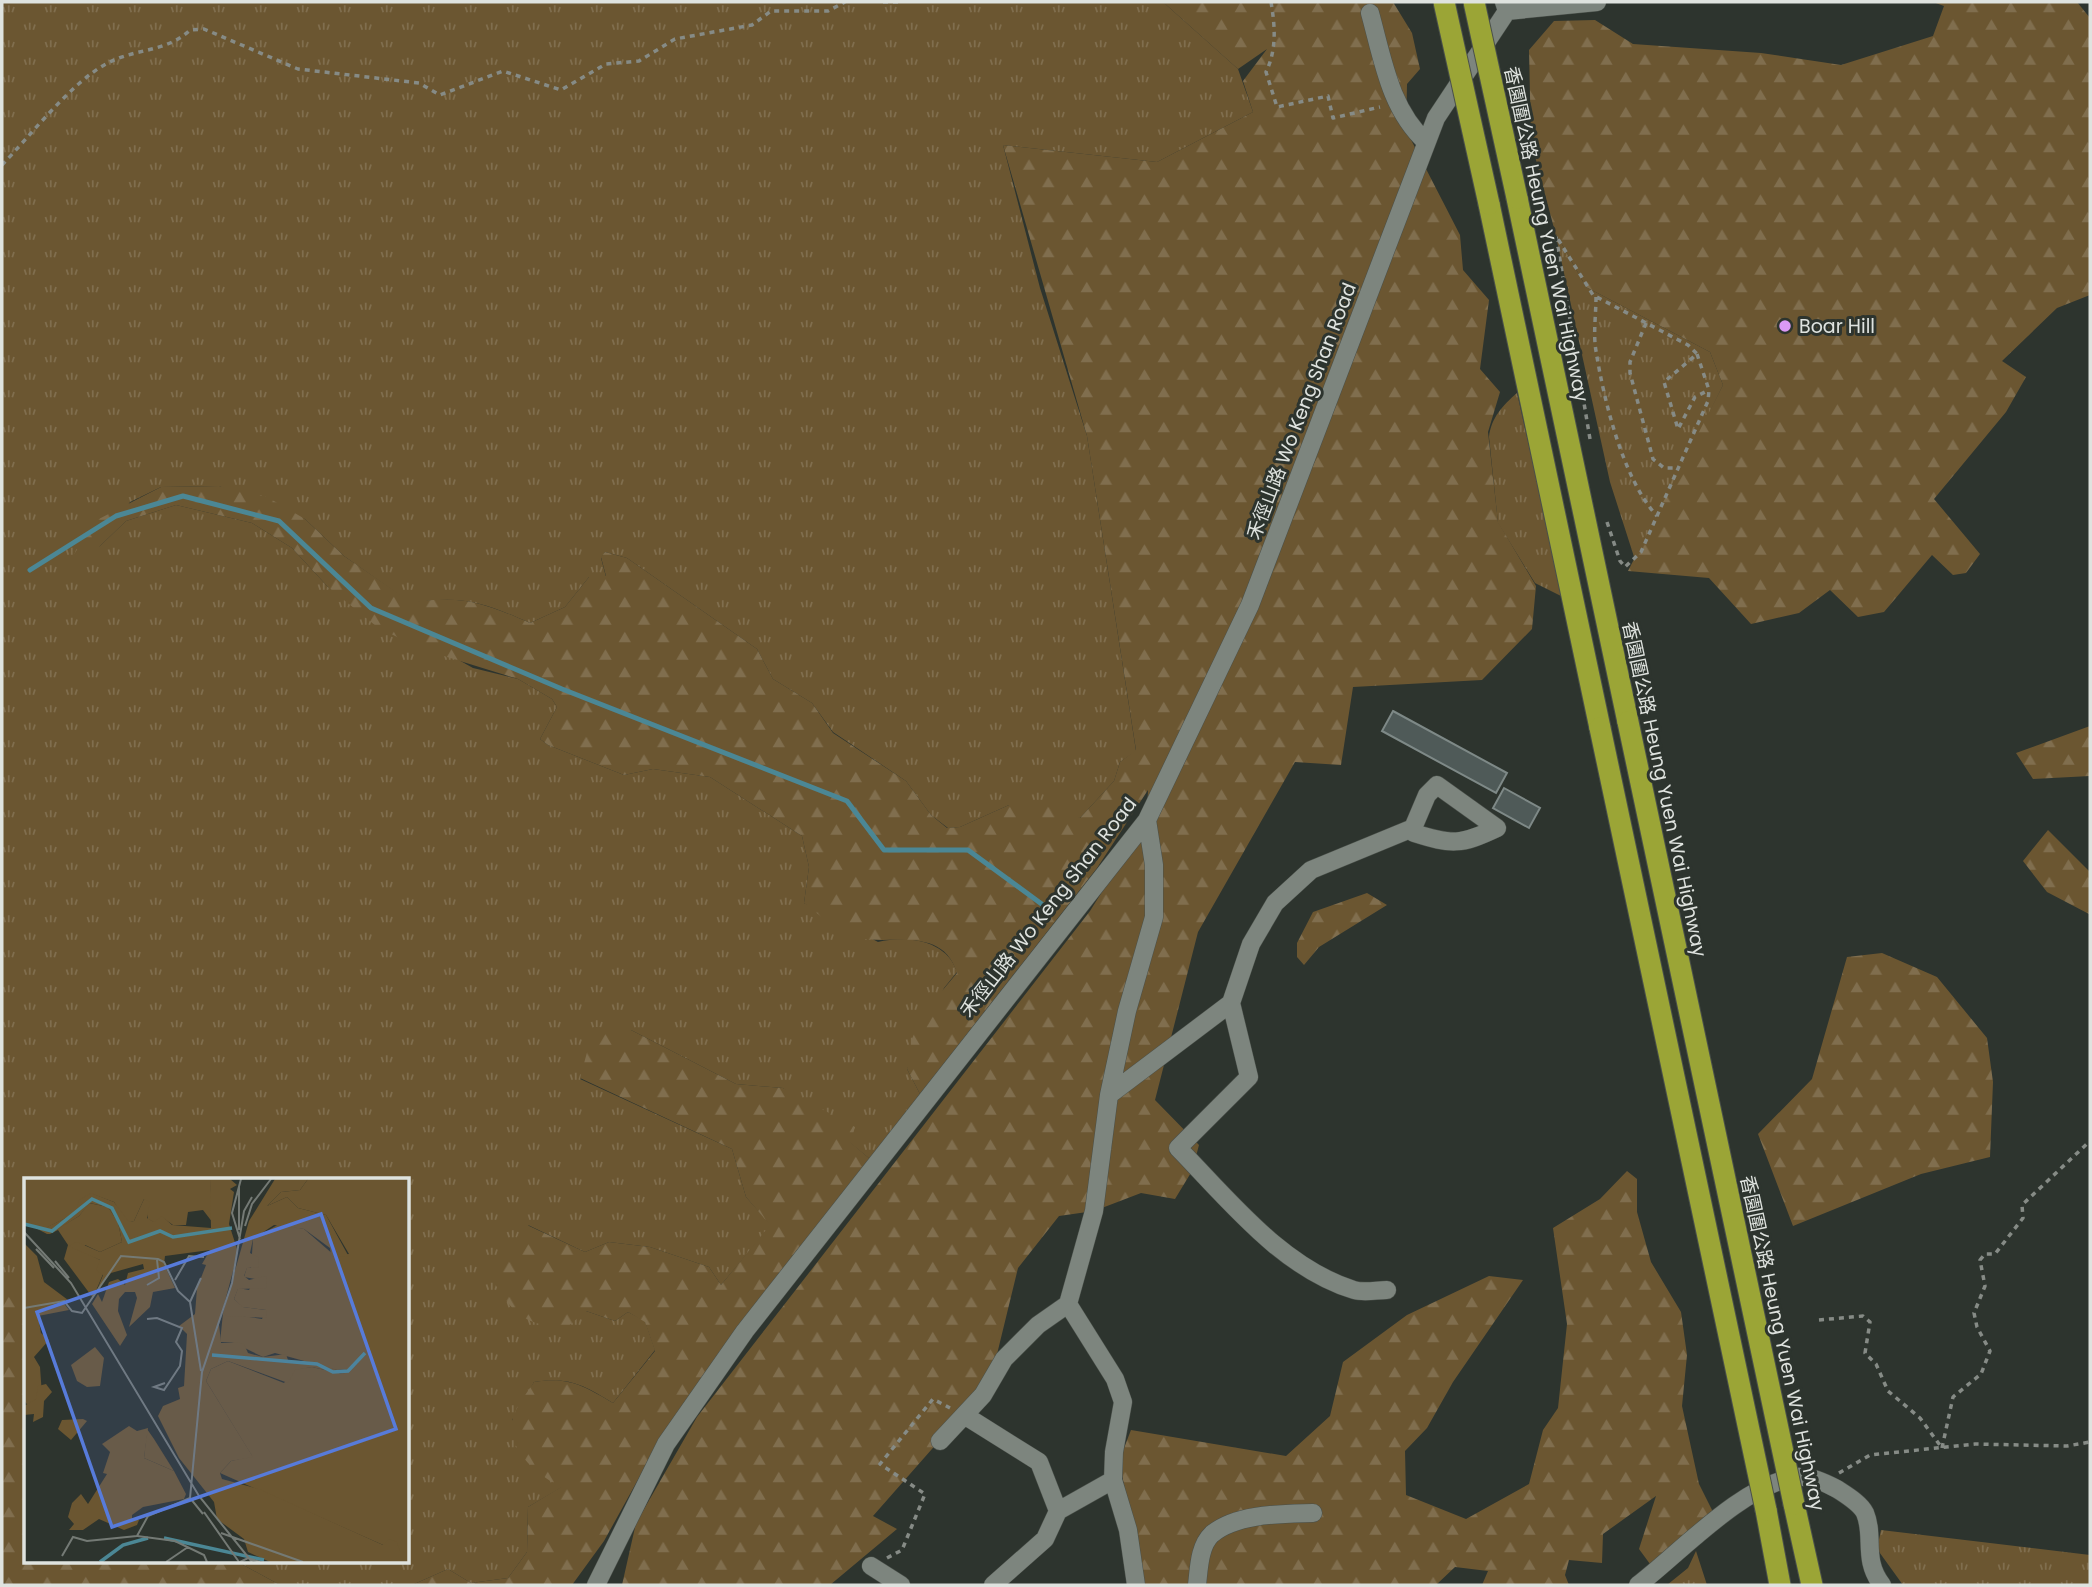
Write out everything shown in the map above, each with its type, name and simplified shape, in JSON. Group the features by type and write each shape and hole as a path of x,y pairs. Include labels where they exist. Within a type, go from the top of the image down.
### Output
{"highway":[{"path":"1444,2 1780,1585"},
{"name":"香園圍公路 Heung Yuen Wai Highway","path":"1474,2 1812,1585"}],"street":[{"path":"1505,6 1597,2"},
{"name":"禾徑山路 Wo Keng Shan Road","path":"595,1583 666,1444 745,1331 1147,820 1250,605 1436,118 1505,6"},
{"path":"1370,13 1396,103 1410,128 1426,142"},
{"path":"940,1441 983,1395 1004,1359 1038,1325 1068,1304 1094,1211 1109,1095 1127,1011 1154,917 1154,865 1147,820"},
{"path":"1387,1290 1357,1291 1321,1277 1268,1239 1178,1148 1249,1077 1231,1003 1251,944 1275,903 1311,870 1413,828"},
{"path":"1109,1095 1231,1003"},
{"path":"1068,1304 1115,1379 1123,1402 1114,1452 1113,1480 1128,1530 1136,1585"},
{"path":"964,1415 1039,1462 1058,1511"},
{"path":"1638,1585 1730,1508 1755,1492 1797,1476 1823,1482 1850,1497 1865,1514 1870,1564 1882,1585"},
{"path":"993,1585 1045,1539 1058,1511 1113,1480"},
{"path":"1197,1585 1200,1556 1211,1535 1234,1523 1281,1514 1313,1513"},
{"path":"871,1566 901,1585"}],"path":[{"path":"2,165 76,88 106,63 176,43 190,30 204,29 298,69 419,83 440,95 503,71 561,90 606,64 639,61 675,39 752,25 771,12 828,11 845,2"},
{"path":"883,2 898,2"},
{"path":"1270,2 1275,28 1271,61 1266,72 1277,107 1328,96 1333,118 1396,103"},
{"path":"1590,441 1556,236 1596,296 1688,345 1697,354 1709,390 1708,401 1641,552 1626,567 1620,561 1605,512"},
{"path":"1596,296 1595,350 1625,465 1643,501 1657,516"},
{"path":"1646,323 1630,362 1630,373 1653,459 1664,468 1678,468"},
{"path":"1697,354 1664,382 1678,429 1695,397 1709,390"},
{"path":"1942,1448 1953,1397 1981,1374 1990,1351 1977,1327 1974,1313 1985,1286 1980,1260 1985,1254 1995,1254 2023,1218 2022,1205 2090,1141"},
{"path":"1819,1320 1863,1317 1870,1322 1865,1353 1876,1364 1888,1391 1920,1418 1942,1448"},
{"path":"871,1566 902,1550 925,1494 880,1464 933,1399 964,1415"},
{"path":"1823,1482 1870,1455 1975,1444 2067,1446 2090,1442"}],"green space":[{"path":"2,2 1163,2 1238,69 1253,112 1157,162 1003,145 1040,288 1087,436 1136,751 1120,762 1114,781 1080,818 1009,805 960,827 948,828 931,815 906,781 833,732 812,703 773,679 757,649 627,558 605,552 601,558 606,577 589,577 565,607 530,623 472,602 445,600 411,603 344,556 305,519 219,486 161,487 130,502 99,547 126,521 176,505 252,523 292,548 328,587 473,668 518,679 552,699 557,707 540,739 548,745 624,775 653,769 710,777 802,836 809,867 804,903 878,942 901,939 925,942 945,953 957,972 944,988 907,1069 920,1094 870,1159 783,1088 736,1084 631,1030 580,1079 732,1149 746,1197 771,1225 721,1285 709,1267 650,1247 609,1242 585,1252 528,1225 586,1311 615,1321 628,1312 645,1321 655,1350 613,1403 593,1391 566,1381 534,1382 512,1420 562,1487 528,1507 527,1552 508,1578 471,1583 448,1569 412,1585 280,1585 238,1562 410,1562 410,1178 24,1178 24,1287 2,1287"},
{"path":"1163,2 1393,2 1412,33 1420,69 1407,84 1406,130 1460,235 1463,270 1489,300 1480,369 1500,392 1488,432 1498,522 1536,586 1532,629 1482,680 1353,687 1341,765 1295,762 1198,932 1155,1100 1199,1145 1192,1171 1175,1199 1141,1193 1094,1211 1059,1216 1018,1268 990,1383 873,1516 897,1529 830,1585 622,1585 636,1523 697,1417 1090,911 1147,820 1148,790 1097,868 920,1094 907,1069 912,1039 921,1016 957,973 950,958 939,948 927,943 853,937 834,927 804,903 809,867 802,836 710,777 653,769 624,775 548,745 540,739 557,707 552,699 518,679 418,648 376,626 328,587 292,548 252,523 176,505 126,521 99,547 73,556 95,521 161,487 219,486 267,497 305,519 344,556 411,602 445,599 472,602 530,623 565,607 589,577 606,576 601,557 605,552 627,558 757,649 773,679 812,703 833,733 906,781 931,815 947,828 960,827 1009,805 1058,804 1080,818 1114,781 1120,762 1136,750 1087,436 1003,145 1157,162 1253,112 1243,81 1267,49 1238,69"},
{"path":"1933,2 2077,2 2090,18 2090,295 2057,308 2002,361 2026,377 2006,412 1934,499 1980,554 1966,573 1953,575 1932,555 1884,612 1858,617 1830,590 1799,613 1751,624 1709,578 1628,571 1723,385 1710,352 1586,287 1555,232 1531,141 1529,50 1554,21 1595,20 1633,44 1761,53 1841,65 1933,36 1944,6"},
{"path":"1555,232 1586,287 1710,352 1723,385 1636,563 1610,482"},
{"path":"1517,393 1563,597 1535,583 1498,523 1489,437 1498,412"},
{"path":"2090,726 2090,776 2033,779 2016,753"},
{"path":"2048,830 2090,872 2089,914 2047,892 2023,861"},
{"path":"1367,893 1387,905 1319,947 1304,965 1297,957 1297,943 1313,912"},
{"path":"1882,953 1937,977 1987,1038 1993,1082 1990,1157 1921,1174 1793,1226 1758,1134 1812,1079 1847,957"},
{"path":"594,1027 631,1030 736,1084 783,1088 855,1127 850,1142 870,1159 666,1429 604,1541 572,1585 412,1585 448,1569 471,1583 508,1578 527,1552 528,1507 561,1487 526,1461 519,1452 512,1432 513,1416 534,1382 557,1380 575,1384 613,1403 655,1351 645,1322 628,1312 615,1321 586,1311 565,1329 531,1321 516,1311 495,1284 498,1260 527,1225 585,1252 609,1242 650,1247 709,1267 721,1285 770,1225 746,1197 732,1149 580,1078"},
{"path":"1627,1171 1637,1179 1637,1212 1651,1262 1681,1312 1687,1355 1682,1406 1699,1484 1715,1516 1674,1557 1650,1564 1639,1549 1656,1496 1603,1534 1602,1563 1569,1560 1565,1575 1569,1585 1482,1585 1488,1571 1455,1567 1436,1585 1145,1585 1119,1461 1131,1430 1286,1456 1330,1416 1343,1362 1407,1315 1489,1276 1523,1280 1453,1382 1427,1428 1405,1451 1406,1495 1466,1519 1529,1484 1543,1430 1558,1408 1567,1324 1553,1228 1600,1199"},
{"path":"2,1287 24,1287 24,1562 238,1562 280,1585 8,1585 2,1582"},
{"path":"1881,1530 2090,1555 2090,1585 1903,1585 1877,1549"},
{"path":"1696,1551 1707,1585 1667,1585 1688,1568"}],"building":[{"path":"1393,711 1507,773 1496,793 1382,731"},
{"path":"1504,788 1540,808 1529,828 1493,808"}],"waterway":[{"path":"30,570 116,516 183,496 279,521 371,608 562,689 847,801 884,850 968,850 1043,905"}],"place":[{"name":"Boar Hill","path":"1785,326"}]}
